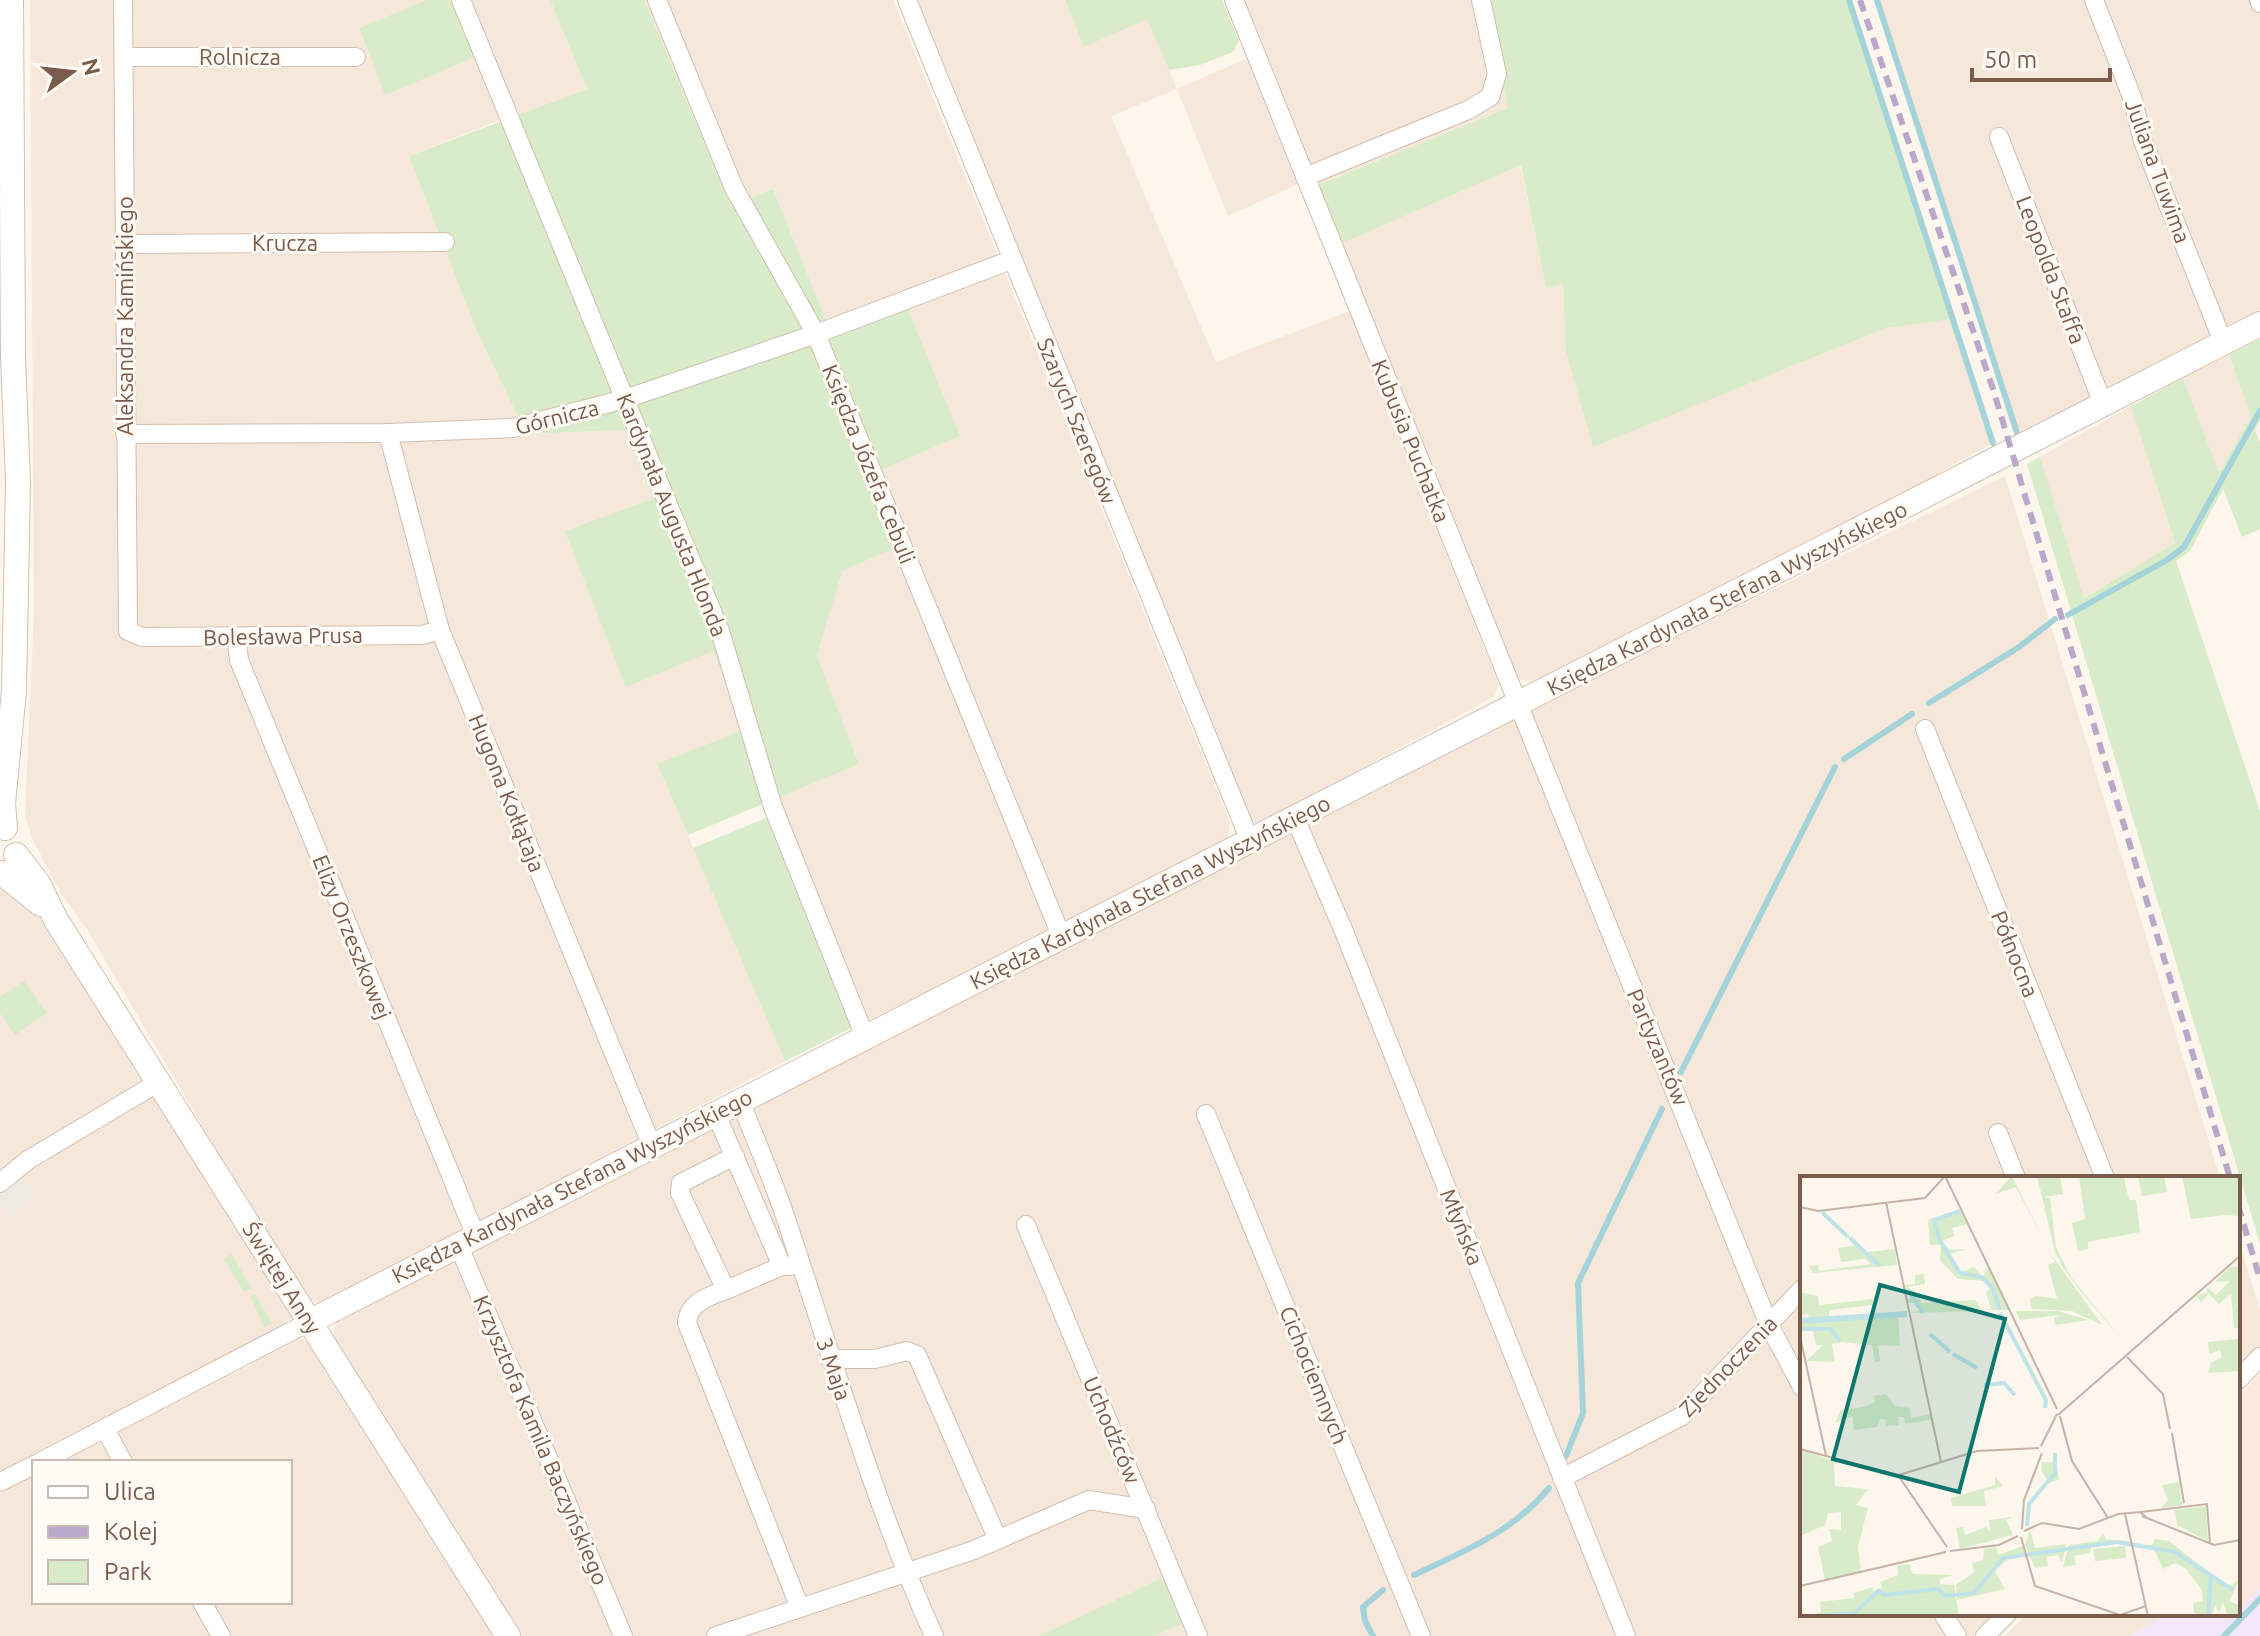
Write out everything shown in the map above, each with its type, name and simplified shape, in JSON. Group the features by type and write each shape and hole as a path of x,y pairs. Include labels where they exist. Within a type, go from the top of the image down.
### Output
{"street":[{"path":"2,827 14,691 18,481 13,368 11,0"},
{"name":"Aleksandra Kamińskiego","path":"123,0 128,631"},
{"name":"Kardynała Augusta Hlonda","path":"461,0 725,645 773,807 865,1037"},
{"name":"Księdza Józefa Cebuli","path":"657,0 734,188 816,334 1062,938"},
{"name":"Szarych Szeregów","path":"907,0 1250,841"},
{"name":"Kubusia Puchatka","path":"1234,0 1517,705"},
{"path":"1305,177 1468,110 1490,97 1497,74 1481,0"},
{"name":"Juliana Tuwima","path":"2094,0 2132,97 2143,141 2223,342"},
{"name":"Rolnicza","path":"124,57 356,57"},
{"name":"Leopolda Staffa","path":"1999,137 2103,404"},
{"name":"Krucza","path":"124,244 445,242"},
{"name":"Górnicza","path":"125,434 506,430 625,399 816,334 1011,260"},
{"name":"Księdza Kardynała Stefana Wyszyńskiego","path":"44,1460 651,1144 1062,938 2260,324"},
{"path":"0,477 13,368"},
{"name":"Hugona Kołłątaja","path":"388,433 440,630 651,1144"},
{"path":"0,502 0,554"},
{"path":"0,575 0,696"},
{"name":"Bolesława Prusa","path":"128,631 142,637 236,637 422,635 440,630"},
{"name":"Elizy Orzeszkowej","path":"236,637 244,673 467,1239"},
{"name":"Partyzantów","path":"1517,705 1769,1325 1800,1383"},
{"name":"Północna","path":"1925,729 2104,1176"},
{"name":"Młyńska","path":"1295,818 1351,949 1626,1636"},
{"name":"Świętej Anny","path":"2,827 14,840 6,867 38,883 56,920 508,1636"},
{"path":"0,1183 28,1160 159,1082"},
{"name":"3 Maja","path":"740,1100 791,1265 830,1359 906,1574 934,1636"},
{"path":"715,1112 791,1265 698,1303 687,1315 687,1323 800,1608"},
{"name":"Cichociemnych","path":"1206,1114 1421,1636"},
{"path":"1998,1133 2015,1176"},
{"path":"726,1290 679,1188 685,1180 735,1156"},
{"name":"Uchodźców","path":"1026,1225 1198,1636"},
{"name":"Krzysztofa Kamila Baczyńskiego","path":"467,1239 623,1636"},
{"name":"Zjednoczenia","path":"1562,1478 1682,1416 1800,1291"},
{"path":"830,1359 875,1359 907,1351 917,1355 998,1540"},
{"path":"2240,1378 2260,1357"},
{"path":"105,1429 122,1460"},
{"path":"0,1482 32,1466"},
{"path":"716,1636 906,1574 998,1540 1089,1500 1146,1509"},
{"path":"203,1604 221,1636"},
{"path":"1944,1616 1957,1636"},
{"path":"1985,1636 2005,1616"}],"shaded area":[{"path":"30,0 427,0 359,29 385,94 475,57 500,120 409,156 475,327 526,434 625,430 652,499 566,531 626,686 713,651 745,729 657,764 785,1061 324,1303 309,1301 248,1204 87,929 61,894 32,838 25,816 34,611"},
{"path":"470,0 550,0 587,89 516,116"},
{"path":"644,0 893,0 1230,822 1227,843 1133,894 866,1021 779,796 859,764 817,656 869,475 959,436 826,320 773,189 731,207"},
{"path":"913,0 1065,0 1084,46 1147,18 1177,89 1111,116 1216,362 1350,311 1498,683 1495,696 1262,823 1249,822"},
{"path":"1237,0 1486,0 1546,288 1563,283 1566,352 1593,446 1886,328 1953,319 1993,443 1938,473 1939,480 1541,685 1519,679 1509,673 1338,245 1520,165 1508,108 1313,187"},
{"path":"1877,0 2260,0 2260,316 2017,433"},
{"path":"1248,58 1298,184 1228,216 1177,89"},
{"path":"2229,355 2251,417 2219,474 2183,378"},
{"path":"2131,406 2175,543 2083,598 2040,457"},
{"path":"2005,476 2219,1176 1800,1176 1800,1616 1993,1616 1973,1636 520,1636 333,1339 336,1319 1535,706"},
{"path":"0,885 36,904 290,1310 291,1317 281,1327 0,1471"},
{"path":"21,1178 37,1197 10,1219 0,1207 0,1195"},
{"path":"2240,1245 2260,1311 2260,1347 2240,1368"},
{"path":"300,1339 312,1344 498,1636 0,1636 0,1494 32,1476 32,1604 292,1604 292,1460 64,1460"},
{"path":"2260,1374 2260,1588 2240,1608 2240,1395"},
{"path":"2260,1377 2260,1636 2005,1636 2025,1616 2240,1616 2240,1398"},
{"path":"2260,1588 2260,1636 2131,1636 2162,1616 2222,1616 2228,1621 2233,1616 2240,1616 2240,1609"}],"green space":[{"path":"427,0 451,0 475,57 385,95 359,28"},
{"path":"550,0 644,0 731,206 773,189 826,320 901,293 960,436 869,475 897,547 842,571 817,656 859,764 688,835 657,764 745,729 713,651 626,687 565,531 652,499 625,430 526,434 475,327 409,156 587,89"},
{"path":"1065,0 1222,0 1239,41 1233,52 1200,65 1169,70 1147,19 1084,47"},
{"path":"1486,0 1849,0 1953,319 1886,328 1593,447 1566,352 1563,284 1546,288 1521,165 1338,245 1313,187 1508,108"},
{"path":"2260,339 2260,420 2255,430 2260,442 2260,529 2242,537 2223,489 2190,551 2176,561 2260,811 2260,1244 2027,464 2040,457 2084,598 2175,543 2131,406 2183,378 2219,473 2251,417 2229,355"},
{"path":"771,816 855,1026 785,1061 693,848"},
{"path":"24,981 47,1013 15,1035 0,1013 0,997"},
{"path":"231,1254 252,1288 244,1292 224,1259"},
{"path":"255,1294 272,1323 264,1327 250,1296"},
{"path":"1164,1577 1184,1623 1154,1636 1040,1636"}],"waterway":[{"path":"1849,0 1993,443"},
{"path":"1877,0 2017,433"},
{"path":"2068,615 2167,560 2184,547 2260,411"},
{"path":"1929,703 2019,647 2055,619"},
{"path":"1844,759 1912,714"},
{"path":"1681,1072 1835,767"},
{"path":"1566,1456 1583,1413 1578,1283 1662,1109"},
{"path":"1414,1575 1469,1549 1504,1528 1549,1488"},
{"path":"1373,1636 1365,1621 1363,1607 1383,1590"},
{"path":"2224,1636 2260,1599"}],"railway":[{"path":"1860,0 1993,389 2229,1176"},
{"path":"2240,1212 2260,1279"}]}
